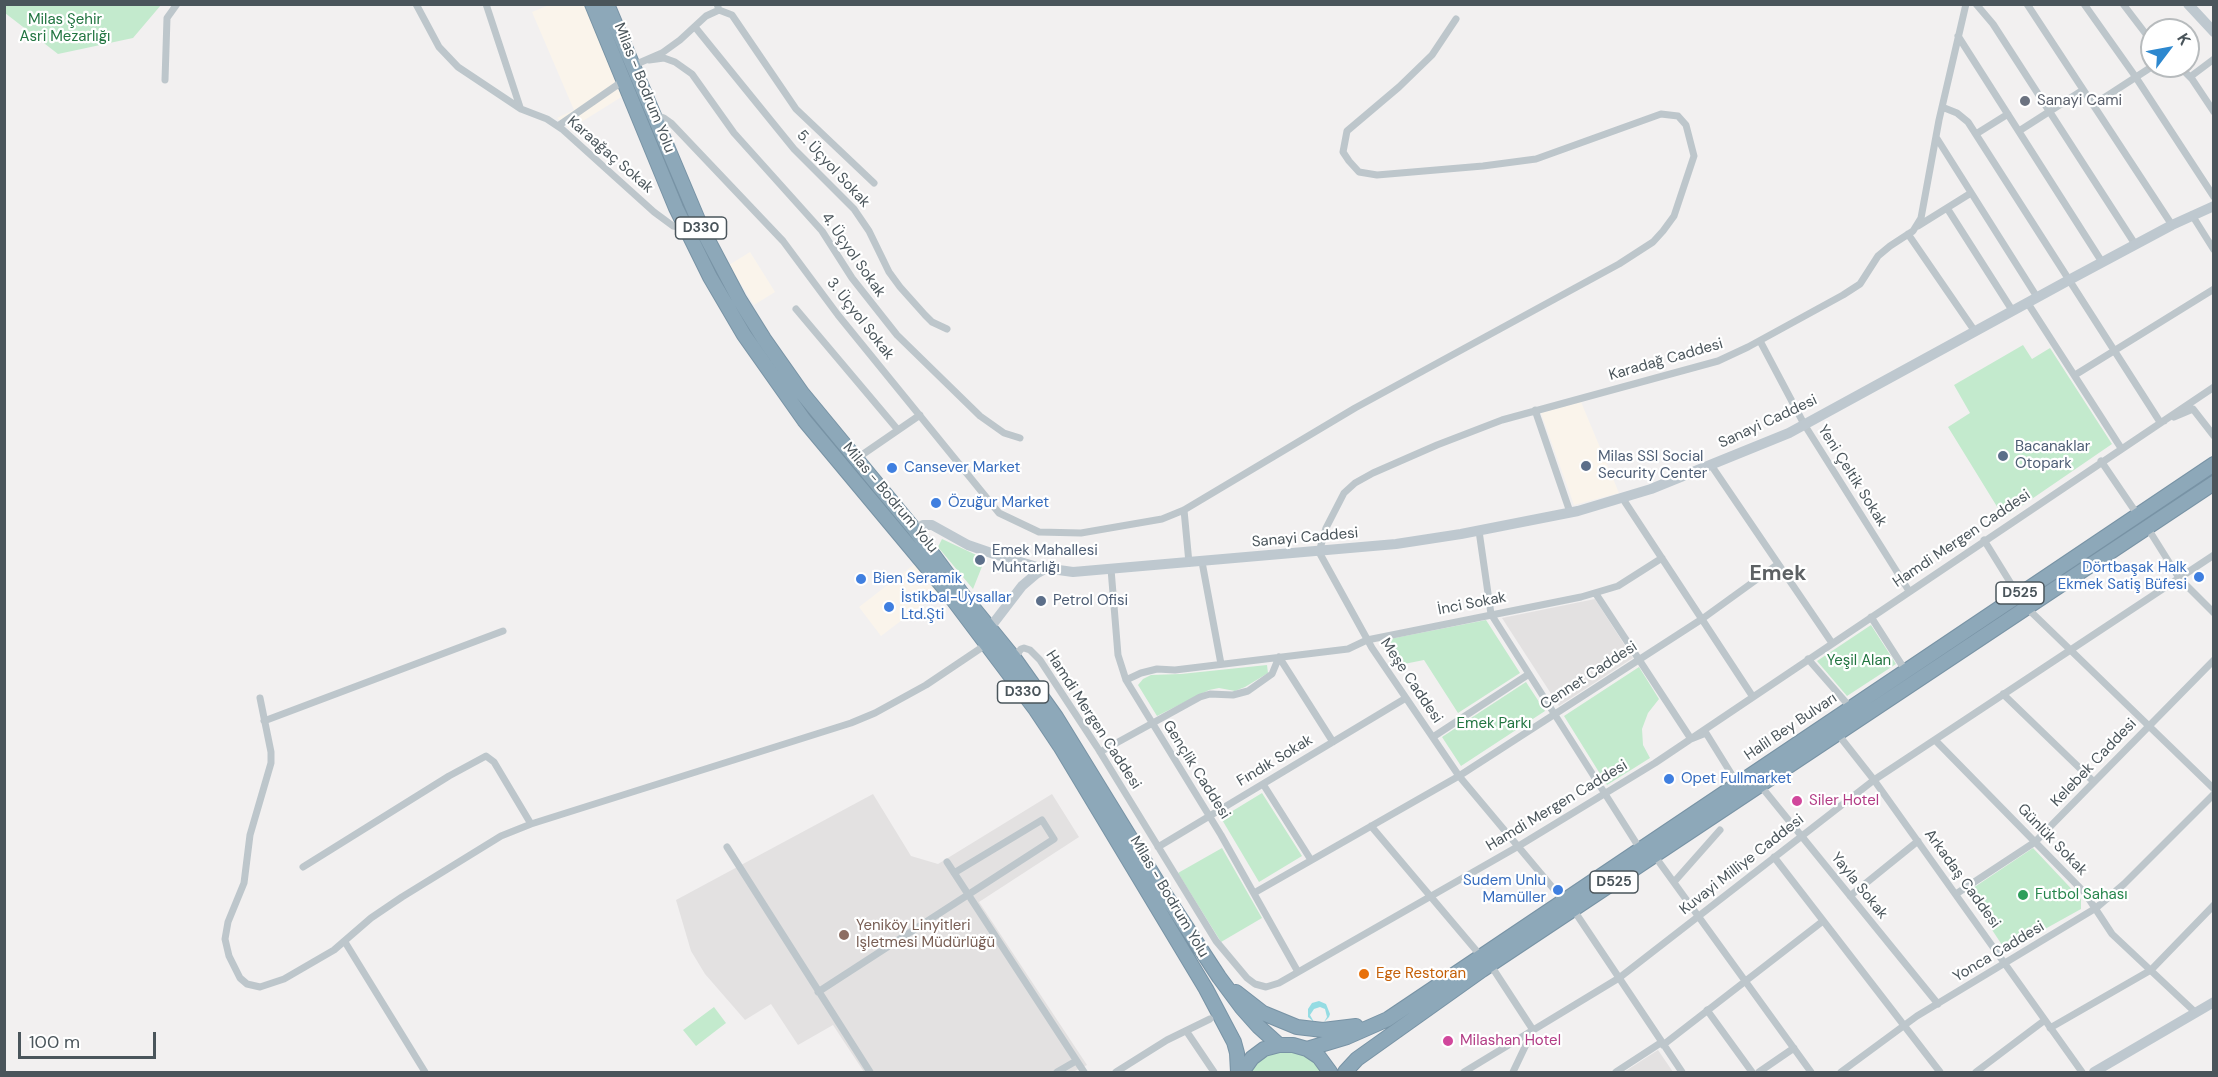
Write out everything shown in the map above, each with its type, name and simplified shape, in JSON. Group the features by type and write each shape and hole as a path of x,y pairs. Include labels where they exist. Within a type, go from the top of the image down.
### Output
{"highway":[{"name":"Milas - Bodrum Yolu","path":"592,4 686,228 728,308 784,394 821,442 945,590 1060,746 1206,989 1234,1042 1240,1072"},
{"name":"Milas - Bodrum Yolu","path":"607,4 701,227 740,299 783,367 915,531 1014,658 1056,717 1166,896 1220,977"},
{"name":"Halil Bey Bulvarı","path":"1568,905 1640,849 2214,464"},
{"name":"Halil Bey Bulvarı","path":"1388,1019 1485,960 1568,905 1654,855 2214,483"},
{"name":"Halil Bey Bulvarı","path":"1394,1034 1485,960"},
{"path":"1220,977 1263,1013 1297,1027 1335,1030 1388,1019"},
{"path":"1220,977 1242,1008 1279,1045"},
{"name":"D525","path":"1307,1049 1347,1037 1388,1019"},
{"path":"1357,1072 1394,1034"},
{"name":"D525","path":"1345,1072 1357,1059 1394,1034"},
{"path":"1240,1072 1252,1058 1264,1049 1279,1045 1293,1045 1307,1049 1319,1057 1330,1072"}],"street":[{"path":"165,80 167,18 177,4"},
{"name":"Karaağaç Sokak","path":"416,4 431,34 448,56 471,76 521,109 558,126 660,216 676,228 686,228"},
{"path":"486,4 521,109"},
{"path":"1918,226 1924,209 1942,107 1966,4"},
{"path":"1976,4 1993,24 2135,244"},
{"path":"2026,4 2172,225"},
{"path":"2084,4 2214,197"},
{"path":"2123,4 2140,26"},
{"path":"2188,4 2214,32"},
{"path":"632,66 650,60 672,46 718,7 732,15 796,109 874,183"},
{"path":"1189,563 1184,510 1355,408 1619,264 1653,242 1674,216 1694,156 1686,125 1678,116 1661,114 1536,159 1377,175 1359,172 1343,152 1347,131 1400,87 1432,55 1456,20"},
{"name":"5. Üçyol Sokak","path":"695,27 794,149 854,208 869,231 889,272 905,293 932,322 947,329"},
{"path":"1958,36 2102,262"},
{"name":"4. Üçyol Sokak","path":"650,60 664,58 675,62 692,74 734,133 822,231 852,278 897,335 980,416 1004,434 1020,438"},
{"path":"2200,70 2214,59"},
{"path":"2093,105 2140,75"},
{"path":"2191,78 2214,112"},
{"path":"558,126 623,81"},
{"path":"2019,131 2083,90"},
{"path":"1942,107 1963,117 1976,134 2160,422 2193,409 2214,436"},
{"path":"1976,134 2008,114"},
{"name":"3. Üçyol Sokak","path":"653,115 664,117 671,123 783,241 838,315 999,513 1048,534 1082,533 1146,522 1162,519 1184,510"},
{"path":"1936,137 1971,193 2074,375 2121,448"},
{"name":"Karadağ Caddesi","path":"1319,552 1326,528 1339,499 1355,483 1373,473 1460,435 1535,411 1703,366 1734,354 1854,289 1865,277 1878,256 1918,226 1971,193"},
{"name":"Sanayi Caddesi","path":"915,531 923,525 932,525 981,550 1045,569 1073,572 1396,544 1479,531 1623,499 1774,440 2135,244 2214,206"},
{"path":"1947,208 2012,310"},
{"path":"2192,215 2214,250"},
{"path":"1908,234 1974,330"},
{"path":"2074,375 2214,290"},
{"path":"796,309 898,430"},
{"name":"Yeni Çeltik Sokak","path":"1760,341 1804,424 1910,591"},
{"name":"Hamdi Mergen Caddesi","path":"1014,658 1024,648 1035,654 1100,752 1216,941 1247,978 1255,984 1266,987 1279,983 1517,847 1691,739 2214,387"},
{"path":"1535,411 1570,512"},
{"path":"856,459 920,415"},
{"path":"2101,461 2137,514"},
{"path":"1712,465 1832,644"},
{"path":"1623,499 1753,697"},
{"path":"2147,527 2179,578 2214,613"},
{"path":"1479,531 1491,614 1640,849"},
{"path":"1984,540 2018,594"},
{"name":"Meşe Caddesi","path":"1319,552 1367,640 1459,776 1568,905 1682,1072"},
{"name":"Kuvayi Milliye Caddesi","path":"1464,1072 1619,978 1875,780 2214,555"},
{"name":"İnci Sokak","path":"1126,680 1157,669 1175,670 1348,649 1367,640 1596,594 1626,582 1662,558"},
{"path":"1202,562 1221,664"},
{"name":"Cennet Caddesi","path":"1254,893 1459,776 1702,619 1778,564"},
{"path":"990,629 1022,586 1045,569"},
{"name":"Gençlik Caddesi","path":"1111,569 1118,655 1126,680 1210,816 1298,972"},
{"path":"1596,594 1691,739 1706,733 1737,783"},
{"path":"2026,608 2214,789"},
{"path":"1871,616 1905,670"},
{"path":"264,721 503,631"},
{"path":"260,698 271,752 271,763 250,836 244,882 225,939 229,956 240,978 247,984 260,987 284,979 345,942 378,913 452,864 501,836 531,824 851,723 875,713 926,685 987,644"},
{"path":"1100,752 1205,695 1237,694 1248,691 1272,674 1279,657"},
{"path":"1279,657 1333,742"},
{"path":"1808,659 1850,707"},
{"name":"Kelebek Caddesi","path":"1956,894 2035,842 2214,660"},
{"path":"1433,737 1529,674"},
{"path":"2003,694 2094,782"},
{"name":"Fındık Sokak","path":"1158,848 1406,698"},
{"name":"Arkadaş Caddesi","path":"1837,733 1875,780 2082,1072"},
{"name":"Günlük Sokak","path":"1935,740 2085,893 2112,934 2196,1013"},
{"path":"303,867 441,780 486,756 494,762 531,824"},
{"path":"1263,784 1311,860"},
{"name":"Yayla Sokak","path":"1760,785 1938,1004"},
{"name":"Yonca Caddesi","path":"1841,1072 1938,1004 2096,908 2124,884 2214,794"},
{"path":"818,992 1054,838 1042,820 954,873"},
{"path":"1371,826 1485,960 1533,1030 1513,1072"},
{"path":"1674,882 1720,830"},
{"path":"1850,896 1918,842"},
{"path":"727,847 870,1072"},
{"path":"1654,855 1811,1072"},
{"path":"1774,857 1940,1072"},
{"path":"947,862 1084,1072"},
{"path":"2050,1028 2151,970 2214,905"},
{"path":"1616,1072 1663,1044 1823,921"},
{"path":"345,942 425,1072"},
{"path":"2094,1072 2214,1002"},
{"path":"1707,1010 1752,1072"},
{"path":"1116,1072 1167,1040 1210,1019"},
{"path":"1976,1072 2045,1020"},
{"path":"1187,1032 1214,1072"},
{"path":"1759,1072 1794,1048"},
{"path":"1058,1072 1076,1061"}],"shaded area":[{"path":"549,5 585,5 623,96 570,129 557,118 574,110 532,12"},
{"path":"750,252 775,292 754,305 729,265"},
{"path":"1581,402 1619,493 1574,505 1541,413"},
{"name":"İstikbal-Uysallar Ltd.Şti","path":"916,563 939,592 881,636 859,607"},
{"path":"1595,599 1633,658 1559,706 1502,618"},
{"name":"Yeniköy Linyitleri Işletmesi Müdürlüğü","path":"873,794 911,856 938,864 1052,794 1079,837 979,902 1087,1065 1073,1072 864,1072 833,1025 798,1045 771,1004 745,1020 705,974 691,951 676,900"},
{"path":"1658,1050 1673,1072 1624,1072"}],"green space":[{"name":"Milas Şehir Asri Mezarlığı","path":"4,5 161,5 133,38 58,54 5,13"},
{"name":"Bacanaklar Otopark","path":"2023,345 2032,359 2050,348 2112,444 2004,518 1948,427 1970,413 1954,385"},
{"path":"942,539 985,559 973,589 938,547"},
{"path":"1486,620 1520,673 1458,713 1424,660 1394,666 1379,641"},
{"name":"Yeşil Alan","path":"1871,625 1896,664 1847,696 1817,661"},
{"path":"1267,665 1268,673 1245,687 1235,691 1219,688 1209,690 1157,716 1138,685 1151,675"},
{"path":"1639,667 1659,699 1648,713 1642,729 1643,745 1650,758 1607,785 1564,716"},
{"name":"Emek Parkı","path":"1526,682 1545,711 1461,766 1442,737"},
{"path":"1262,793 1302,856 1259,882 1221,818"},
{"path":"1222,848 1262,918 1221,942 1178,873"},
{"name":"Futbol Sahası","path":"2033,848 2081,899 2081,909 2009,949 2004,948 1967,892"},
{"path":"714,1007 726,1023 696,1046 683,1030"},
{"path":"1279,1050 1293,1050 1306,1055 1324,1072 1249,1072 1266,1055"}],"water":[{"path":"1319,1001 1326,1004 1330,1014 1324,1022 1327,1017 1325,1009 1320,1007 1314,1009 1310,1015 1314,1022 1308,1017 1308,1009 1312,1003"}],"place":[{"name":"Sanayi Cami","path":"2025,101"},
{"name":"Bacanaklar Otopark","path":"2003,456"},
{"name":"Milas SSI Social Security Center","path":"1586,466"},
{"name":"Cansever Market","path":"892,468"},
{"name":"Özuğur Market","path":"936,503"},
{"name":"Emek Mahallesi Muhtarlığı","path":"980,560"},
{"name":"Dörtbaşak Halk Ekmek Satiş Büfesi","path":"2199,577"},
{"name":"Bien Seramik","path":"861,579"},
{"name":"Petrol Ofisi","path":"1041,601"},
{"name":"İstikbal-Uysallar Ltd.Şti","path":"889,607"},
{"name":"Opet Fullmarket","path":"1669,779"},
{"name":"Siler Hotel","path":"1797,801"},
{"name":"Sudem Unlu Mamüller","path":"1558,890"},
{"name":"Futbol Sahası","path":"2023,895"},
{"name":"Yeniköy Linyitleri Işletmesi Müdürlüğü","path":"844,935"},
{"name":"Ege Restoran","path":"1364,974"},
{"name":"Milashan Hotel","path":"1448,1041"}],"district":[{"name":"Emek","path":"1778,574"}]}
